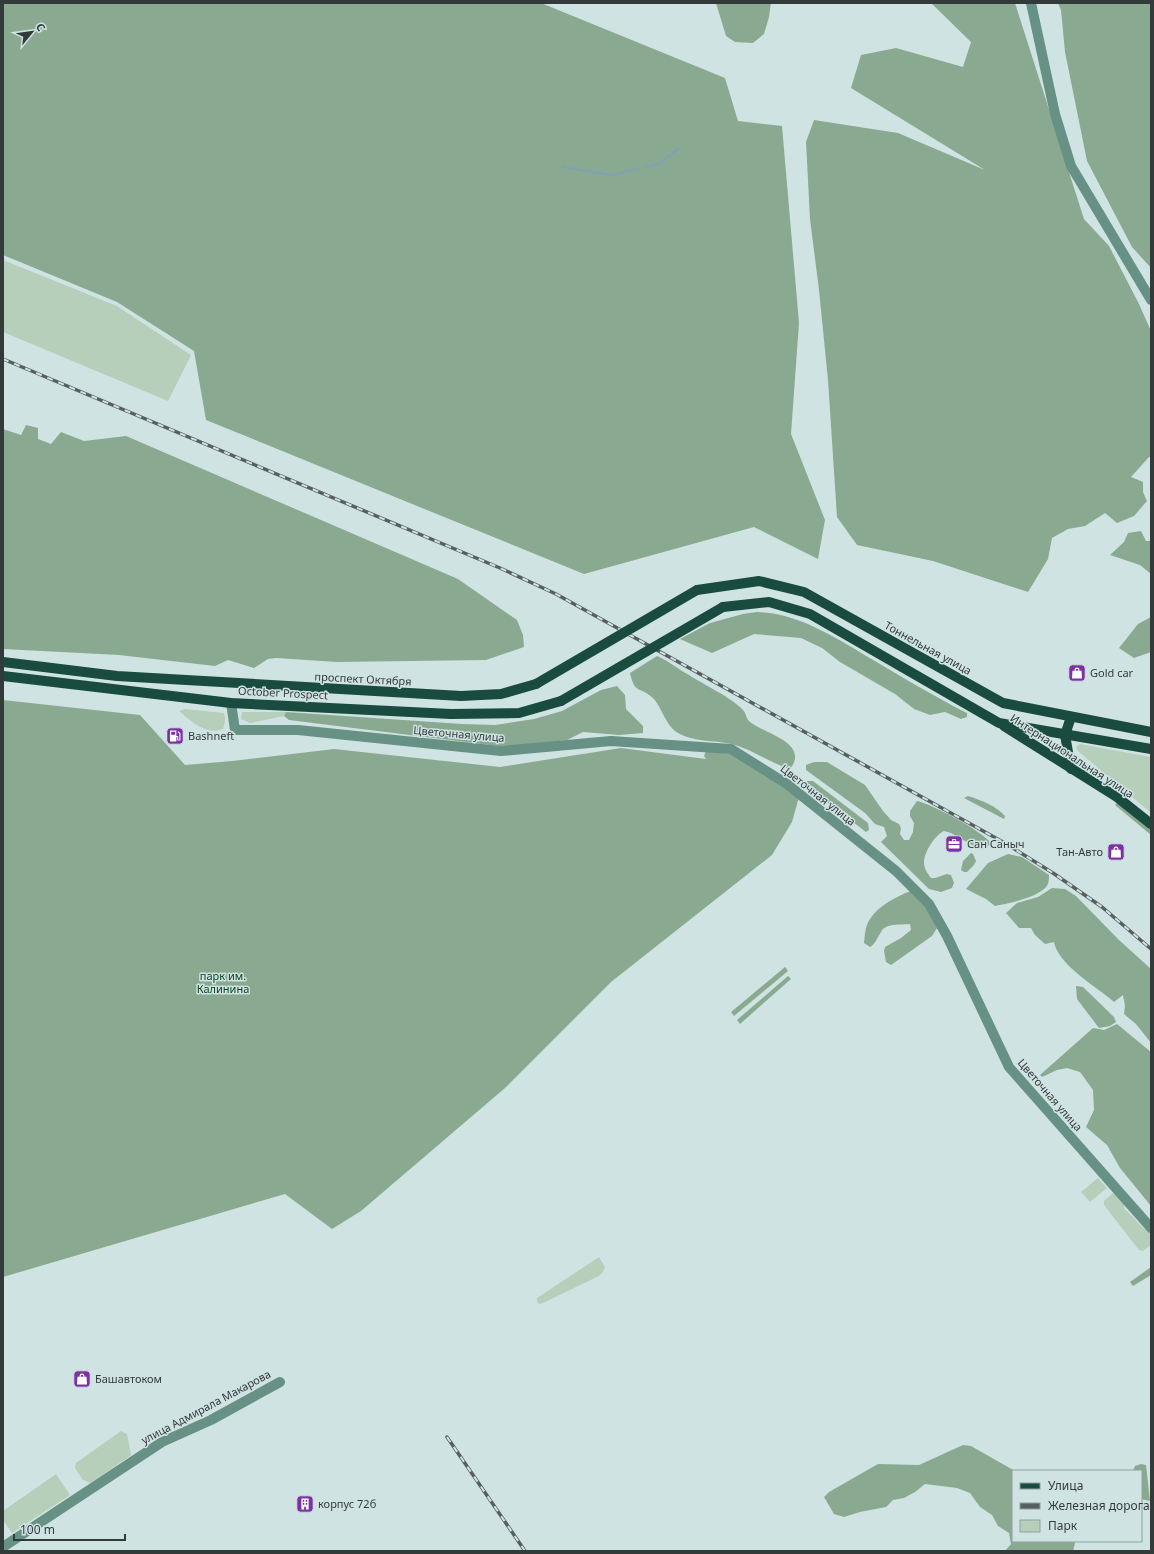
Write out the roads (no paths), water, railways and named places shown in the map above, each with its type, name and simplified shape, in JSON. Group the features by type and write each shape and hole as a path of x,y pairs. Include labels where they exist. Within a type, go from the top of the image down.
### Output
{"main road":[{"name":"Тоннельная улица","path":"697,590 759,582 804,592 1003,703 1151,732"},
{"name":"проспект Октября","path":"3,662 117,676 461,696 501,694 536,684 697,590"},
{"name":"October Prospect","path":"3,676 231,703 451,714 519,713 561,701 723,607 769,602 810,614 999,723"},
{"path":"1071,716 1065,734 1071,769"},
{"path":"999,723 1151,750"},
{"name":"Интернациональная улица","path":"999,723 1117,797 1151,824"}],"street":[{"path":"1031,3 1055,114 1071,166 1151,300"},
{"name":"Цветочная улица","path":"231,703 235,730 298,730 501,751 611,741 731,748 787,784 896,871 930,904 947,936 1009,1067 1151,1228"},
{"name":"улица Адмирала Макарова","path":"3,1547 162,1442 211,1420 280,1382"}],"waterway":[{"path":"646,167 659,164 679,148"},
{"path":"563,167 611,175 638,169"}],"railway":[{"path":"3,359 500,568 556,594 1003,842 1053,873 1102,907 1151,949"},
{"path":"447,1437 525,1551"}],"place":[{"name":"Gold car","path":"1077,673"},
{"name":"Bashneft","path":"175,736"},
{"name":"Сан Саныч","path":"954,844"},
{"name":"Тан-Авто","path":"1116,852"},
{"name":"Башавтоком","path":"82,1379"},
{"name":"корпус 72б","path":"305,1504"}],"park label":[{"name":"парк им. Калинина","path":"223,982"}]}
